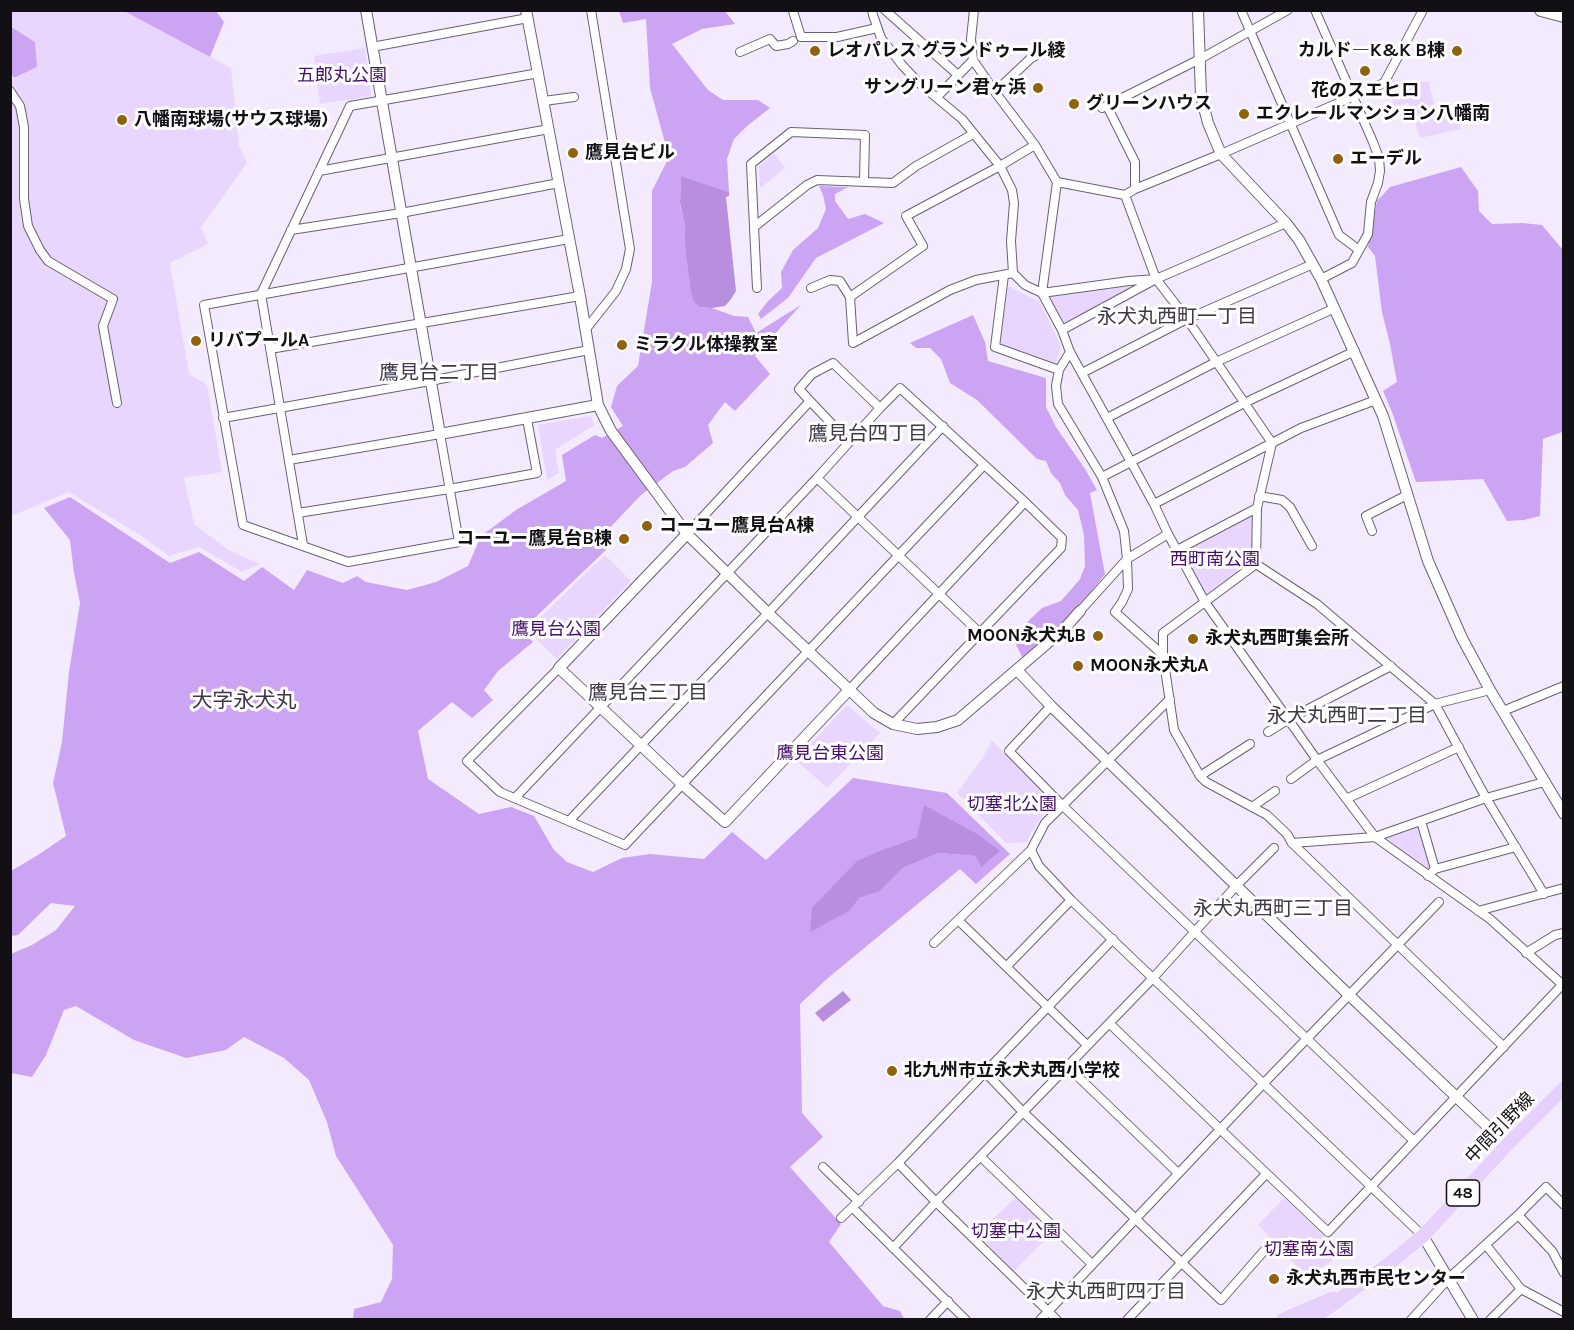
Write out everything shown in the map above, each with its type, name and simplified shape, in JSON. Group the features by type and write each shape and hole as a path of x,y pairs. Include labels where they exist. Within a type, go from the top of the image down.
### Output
{"main road":[{"path":"1541,10 1563,16"},
{"name":"中間引野線","path":"1311,1320 1390,1263 1423,1236 1563,1088"},
{"name":"中間引野線","path":"1282,1320 1354,1289"}],"street":[{"path":"366,10 381,101 392,158 401,213 411,268 430,381 459,542 348,562 243,525 204,305 261,294 411,268 569,239"},
{"path":"586,330 616,291 626,269 630,249 591,10"},
{"path":"872,10 881,38 919,83 962,118 1000,166 1012,190 1014,203 1009,274 994,347 1059,370"},
{"path":"885,10 958,75"},
{"path":"1198,10 1201,96 1208,123 1221,154 1286,223 1299,240 1321,279 1383,416 1428,561 1462,638 1490,690 1562,810"},
{"path":"1241,10 1339,235 1359,250"},
{"path":"1135,189 1135,162 1105,107 1251,32 1288,10"},
{"path":"1315,10 1379,158 1380,171 1371,202 1368,234 1352,263 1321,279"},
{"path":"1057,182 1125,195 1384,82 1423,10"},
{"path":"793,11 801,37 837,37 877,28"},
{"path":"972,12 973,60 1035,145 1057,182 1042,293 1062,330 1070,352 1206,602 1317,760 1375,837 1490,919 1563,986 1328,1232 1110,1024"},
{"path":"372,47 527,14 598,405 611,431 687,534 874,713 893,724 917,729 937,728 958,720 1064,629 1127,559 1167,534"},
{"path":"740,52 770,39 776,46 793,42"},
{"path":"995,93 1036,55"},
{"path":"937,97 973,60"},
{"path":"303,545 261,294 350,106 538,73"},
{"path":"10,91 20,106 24,127 24,199 28,226 48,261 113,299 103,326 117,403"},
{"path":"543,101 574,97"},
{"path":"319,171 549,129"},
{"path":"757,288 751,164 791,132 866,135 864,182"},
{"path":"754,227 807,185 817,180 894,183 916,166 973,134"},
{"path":"850,297 923,246 906,216 1035,145"},
{"path":"291,230 401,213 559,183"},
{"path":"1125,195 1156,279 1187,319 1272,443 1257,508 1256,564"},
{"path":"1062,330 1156,279 1286,223"},
{"path":"1082,373 1187,319 1313,264"},
{"path":"811,288 830,280 840,281 850,297 854,343 950,290 976,280 1009,274 1042,293 1156,279"},
{"path":"270,349 580,296"},
{"path":"1107,418 1216,362 1335,308"},
{"path":"223,418 589,350"},
{"path":"1102,477 1244,403 1355,351"},
{"path":"1070,352 1059,370 1056,386 1058,404 1102,477 1124,531 1128,589 1115,612 1163,655"},
{"path":"849,442 799,389 812,374 833,363 880,408"},
{"path":"515,798 900,388 1062,538 1061,548 893,724"},
{"path":"1154,504 1301,428 1376,400"},
{"path":"810,401 687,534 467,761 500,792 625,844 984,465"},
{"path":"289,460 598,405"},
{"path":"298,513 449,489 537,472 527,419"},
{"path":"569,821 943,426"},
{"path":"817,478 980,633"},
{"path":"1372,531 1366,516 1407,495"},
{"path":"1259,496 1282,500 1290,507 1312,546"},
{"path":"559,668 725,822 1025,502"},
{"path":"1177,550 1257,508"},
{"path":"1256,564 1163,633 1163,655 1174,730 1200,776 1206,782 1267,815 1287,834 1292,843 1504,1047"},
{"path":"1256,564 1317,604 1435,704 1486,798 1544,894"},
{"path":"1268,732 1391,666"},
{"path":"1017,670 1236,886 1508,1145"},
{"path":"1503,711 1563,686"},
{"path":"1291,779 1317,760 1435,704 1490,690"},
{"path":"934,943 1031,850 1045,823 1170,699"},
{"path":"1052,706 1009,751 1063,806 1414,1141"},
{"path":"1200,776 1250,744"},
{"path":"1346,799 1459,747"},
{"path":"1292,843 1375,837 1486,798 1544,782"},
{"path":"1252,807 1275,790"},
{"path":"1421,821 1435,869"},
{"path":"1428,876 1435,869 1516,847"},
{"path":"893,1248 1087,1045 1110,1024 1236,886 1274,848"},
{"path":"1031,850 1039,866 1071,900 1423,1236 1473,1320"},
{"path":"1478,911 1563,888"},
{"path":"1007,966 1071,900"},
{"path":"1040,1320 1439,902"},
{"path":"958,920 1087,1045"},
{"path":"1526,952 1555,935 1563,933"},
{"path":"841,1218 898,1163 1113,939"},
{"path":"1068,1067 1178,1173"},
{"path":"985,1072 1023,1112 1221,1300 1270,1244"},
{"path":"981,1157 1092,1264"},
{"path":"898,1163 1057,1320"},
{"path":"823,1167 893,1248 966,1320"},
{"path":"1127,1320 1266,1174"},
{"path":"1411,1320 1449,1278 1546,1187 1563,1205"},
{"path":"1518,1215 1552,1251 1563,1273"},
{"path":"1486,1245 1521,1289 1563,1312"},
{"path":"1490,1320 1521,1289"},
{"path":"930,1320 948,1301"}],"green space":[{"path":"11,11 124,11 231,68 239,146 247,163 201,227 208,244 170,263 189,374 207,385 222,472 184,478 194,524 230,551 260,564 242,572 199,547 169,556 140,535 69,492 11,516 11,80 37,67 35,42 11,26"},
{"name":"五郎丸公園","path":"365,48 371,96 320,104 314,56"},
{"path":"1392,80 1429,82 1435,108 1471,103 1475,117 1459,120 1461,129 1420,138 1408,103 1394,106 1389,87"},
{"path":"774,153 785,168 760,188 759,166"},
{"path":"1008,286 1040,302 1061,346 1056,363 1000,345"},
{"path":"1135,286 1064,323 1048,295"},
{"path":"591,416 594,425 555,450 559,473 547,480 538,425"},
{"name":"西町南公園","path":"1254,515 1253,561 1206,594 1182,551"},
{"name":"鷹見台公園","path":"605,555 631,581 557,659 527,630"},
{"name":"鷹見台東公園","path":"847,705 880,733 827,788 796,760"},
{"name":"切塞北公園","path":"992,740 1050,799 1049,807 1027,842 1006,843 957,793 982,759"},
{"path":"1419,827 1431,868 1426,869 1386,838"},
{"name":"切塞中公園","path":"1017,1196 1053,1232 1014,1271 977,1234"},
{"name":"切塞南公園","path":"1284,1198 1343,1254 1307,1277 1258,1225"}],"shaded area":[{"path":"124,11 216,11 224,22 210,57"},
{"path":"619,11 725,11 735,24 702,29 672,44 708,90 723,100 758,100 770,108 734,139 727,159 729,192 681,176 680,205 685,227 685,245 700,307 712,308 734,316 748,317 756,333 801,305 755,356 770,374 735,411 725,402 708,425 713,443 685,467 673,471 641,495 601,537 606,550 522,630 533,642 498,671 484,690 493,700 472,718 452,702 418,731 428,779 479,814 511,807 534,816 554,850 567,862 593,872 622,858 650,854 704,859 732,832 766,860 853,778 947,793 1010,854 976,884 960,869 828,978 800,1004 802,1113 823,1137 790,1167 841,1224 829,1242 883,1306 900,1311 904,1319 353,1319 354,1309 381,1302 392,1279 393,1245 336,1156 327,1122 309,1080 284,1058 244,1037 226,1050 186,1058 134,1040 76,1006 64,1010 46,1055 32,1077 11,1073 11,954 32,945 56,930 75,906 51,903 18,935 11,936 11,871 66,836 53,783 62,742 69,672 80,603 70,540 44,508 70,497 170,563 199,552 244,581 262,567 294,590 307,570 343,583 357,576 366,582 407,590 436,582 468,566 481,536 516,510 566,481 562,455 595,435 602,438 623,426 611,407 617,386 638,366 652,282 652,191 669,157 650,88 646,19 623,23","holes":["917,837 1000,851 976,856 939,853 903,868 879,892 859,898 857,862"]},
{"path":"10,26 35,42 37,67 14,78 11,73"},
{"path":"1461,167 1478,191 1479,211 1492,224 1542,225 1563,250 1563,434 1562,432 1543,439 1540,516 1524,520 1507,521 1483,479 1416,482 1383,391 1397,382 1382,312 1375,256 1368,247 1377,201 1390,187"},
{"path":"681,176 729,192 729,196 726,197 736,291 725,306 700,307 694,302 680,203"},
{"path":"819,186 848,187 835,194 835,201 848,219 865,214 884,223 816,258 788,298 761,319 758,314 782,288 781,272 793,250 818,228 826,209"},
{"path":"973,315 985,342 988,361 1046,378 1046,407 1056,427 1097,490 1090,493 1105,574 1071,614 1022,657 1014,640 1023,626 1042,608 1061,601 1080,579 1085,566 1084,535 1078,510 1065,495 1046,461 1037,459 977,400 950,383 941,359 930,348 916,348 910,343"},
{"path":"924,805 979,835 1000,851 981,867 976,856 939,853 903,868 879,892 859,898 849,911 810,932 812,908 857,861 917,837"},
{"path":"843,991 851,1000 823,1022 815,1013"}],"place":[{"name":"レオパレス グランドゥール綾","path":"815,51"},
{"name":"カルド―K&K B棟","path":"1457,51"},
{"name":"花のスエヒロ","path":"1365,71"},
{"name":"サングリーン君ヶ浜","path":"1038,88"},
{"name":"グリーンハウス","path":"1074,104"},
{"name":"エクレールマンション八幡南","path":"1244,114"},
{"name":"八幡南球場(サウス球場)","path":"122,120"},
{"name":"鷹見台ビル","path":"573,153"},
{"name":"エーデル","path":"1338,159"},
{"name":"リバプールA","path":"196,341"},
{"name":"ミラクル体操教室","path":"622,345"},
{"name":"コーユー鷹見台A棟","path":"647,526"},
{"name":"コーユー鷹見台B棟","path":"624,539"},
{"name":"MOON永犬丸B","path":"1098,636"},
{"name":"永犬丸西町集会所","path":"1193,639"},
{"name":"MOON永犬丸A","path":"1078,666"},
{"name":"北九州市立永犬丸西小学校","path":"892,1071"},
{"name":"永犬丸西市民センター","path":"1274,1279"}],"district":[{"name":"永犬丸西町一丁目","path":"1177,317"},
{"name":"鷹見台二丁目","path":"439,373"},
{"name":"鷹見台四丁目","path":"868,434"},
{"name":"鷹見台三丁目","path":"648,693"},
{"name":"大字永犬丸","path":"244,701"},
{"name":"永犬丸西町二丁目","path":"1347,716"},
{"name":"永犬丸西町三丁目","path":"1273,909"},
{"name":"永犬丸西町四丁目","path":"1106,1292"}]}
